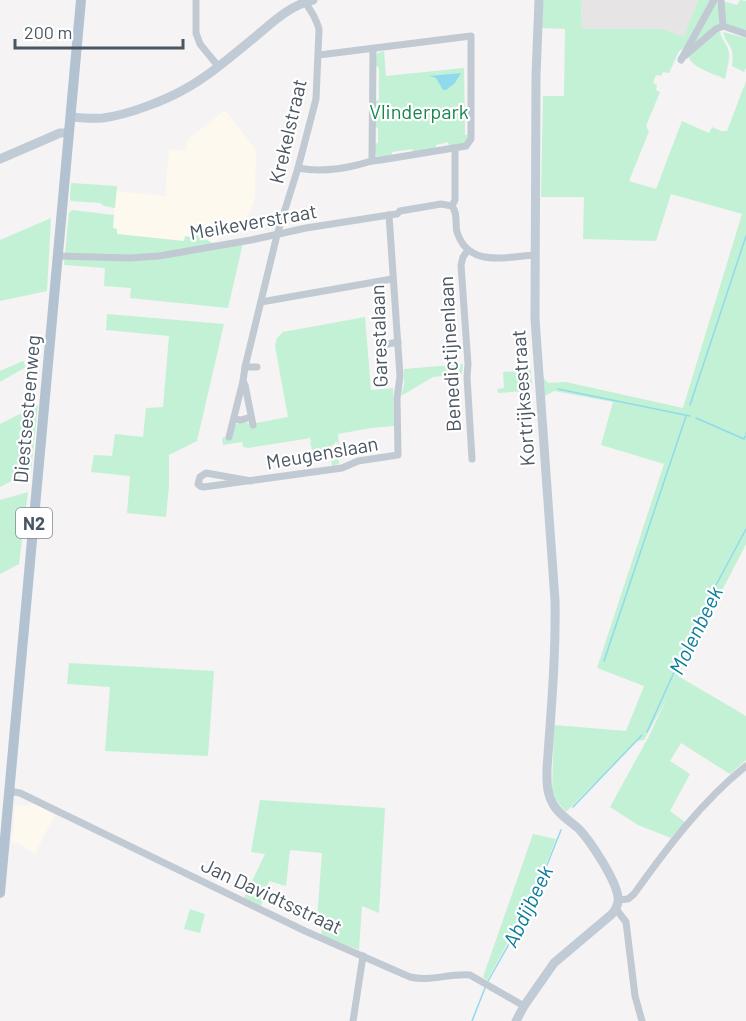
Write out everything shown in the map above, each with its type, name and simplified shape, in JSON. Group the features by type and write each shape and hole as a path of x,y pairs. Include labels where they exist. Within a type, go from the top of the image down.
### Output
{"main road":[{"name":"Diestsesteenweg","path":"0,892 81,0"}],"street":[{"path":"196,0 196,33 200,44 218,66"},
{"name":"Kortrijksestraat","path":"539,0 536,76 534,319 555,620 555,658 547,768 548,793 560,813 589,841 615,887 617,905"},
{"path":"714,0 681,60 716,29 723,26 746,34"},
{"path":"721,0 723,26"},
{"path":"71,117 100,118 135,110 185,89 284,14 307,1"},
{"name":"Krekelstraat","path":"229,437 277,235 316,99 319,29 307,1"},
{"path":"298,168 322,171 358,165 372,160 466,146 471,139 471,36 319,55"},
{"path":"372,160 373,49"},
{"path":"0,159 60,133 69,133"},
{"path":"455,148 452,206 455,209 457,232 462,243 471,253 487,258 534,255"},
{"name":"Meikeverstraat","path":"57,256 130,258 159,256 306,228 397,214 400,211 441,204 452,206"},
{"name":"Garestalaan","path":"389,215 400,376 397,398 399,455"},
{"name":"Benedictijnenlaan","path":"468,250 461,265 472,459"},
{"path":"261,302 392,279"},
{"path":"388,344 398,342"},
{"path":"245,366 257,367"},
{"path":"234,419 252,421 246,385 243,381"},
{"name":"Meugenslaan","path":"216,486 342,468 358,461 399,455"},
{"path":"206,473 217,475 216,486 198,484 199,478 206,473"},
{"name":"Meugenslaan","path":"217,475 251,481"},
{"path":"516,1021 554,963 617,905 634,894 699,810 746,766"},
{"name":"Jan Davidtsstraat","path":"9,791 20,794 305,931 410,977 418,979 470,975 524,1006"},
{"path":"617,905 626,922 635,996 642,1021"},
{"path":"352,1021 363,956"}],"shaded area":[{"path":"581,0 698,0 684,37 663,29 582,29"},
{"path":"225,110 256,150 255,200 248,216 213,243 185,236 184,241 117,234 113,228 116,191 165,196 169,149 186,151 187,140"},
{"path":"35,804 55,815 35,854 21,844 12,843 15,805"}],"green space":[{"path":"543,0 581,0 582,29 663,29 684,37 698,0 711,0 685,46 679,51 669,73 663,72 661,76 656,75 653,83 657,85 656,90 660,92 646,126 649,131 629,181 656,189 682,121 709,133 712,127 727,131 746,81 746,544 678,676 746,716 746,760 730,774 681,743 670,761 690,774 670,811 685,822 671,838 638,825 610,807 667,698 644,740 637,741 566,812 552,791 554,725 626,731 644,686 597,668 664,464 601,445 613,402 554,391 545,396 542,376 548,383 566,382 683,408 742,214 671,194 656,241 583,239 584,197 541,197 543,96 564,96 565,29 542,28"},
{"path":"714,0 718,0 719,24 686,53"},
{"path":"740,0 746,1 746,32 727,24 725,19 723,1 737,5"},
{"path":"720,31 729,54 725,79 694,64 688,56"},
{"path":"723,32 746,38 744,72 732,66 732,50"},
{"name":"Vlinderpark","path":"384,51 386,76 464,68 465,135 469,135 465,143 449,146 448,142 436,145 436,149 414,153 412,149 392,152 392,157 377,157 374,144 378,143 378,128 374,127 374,101 379,100 379,67 375,66 375,58 378,53"},
{"path":"71,183 117,186 115,208 100,203 71,201"},
{"path":"72,210 114,215 113,228 117,229 117,234 184,241 185,236 190,237 190,232 213,243 243,243 228,308 130,298 131,288 104,286 105,268 64,265 69,213"},
{"path":"51,218 47,291 0,301 0,240"},
{"path":"107,314 224,324 197,441 169,455 166,517 127,513 130,476 91,472 94,455 112,456 115,434 143,437 146,408 163,407 169,336 106,330"},
{"path":"365,317 371,390 393,388 394,426 338,434 339,445 335,442 331,449 332,459 339,459 339,464 332,466 330,450 312,451 310,441 313,440 310,440 311,438 248,448 243,447 242,442 223,445 222,438 226,437 235,425 243,421 252,425 288,417 275,346 277,338 283,332"},
{"path":"23,361 26,367 0,382 0,371"},
{"path":"463,364 462,374 433,377 401,396 404,369"},
{"path":"531,370 532,388 528,391 498,393 497,389 504,388 503,372"},
{"path":"38,405 31,471 0,487 0,424"},
{"path":"533,407 534,417 517,418 517,408"},
{"path":"28,492 19,564 0,574 0,500"},
{"path":"69,663 214,671 208,756 105,751 110,687 67,684"},
{"path":"260,800 385,808 379,913 362,906 359,950 321,935 324,920 317,919 322,853 290,850 286,886 269,881 261,906 244,898 265,854 251,852"},
{"path":"533,834 556,839 528,907 487,980 483,977"},
{"path":"190,909 205,914 200,933 184,929"}],"water":[{"path":"461,73 455,83 446,90 443,90 436,78 429,76"}],"waterway":[{"path":"690,405 746,236"},
{"path":"558,389 690,416"},
{"path":"604,661 686,416"},
{"path":"696,418 744,439 745,436"},
{"name":"Molenbeek","path":"647,732 699,617 746,529"},
{"name":"Abdijbeek","path":"573,807 642,735"},
{"name":"Abdijbeek","path":"488,981 530,907 561,830"},
{"name":"Abdijbeek","path":"472,1021 485,988"}]}
